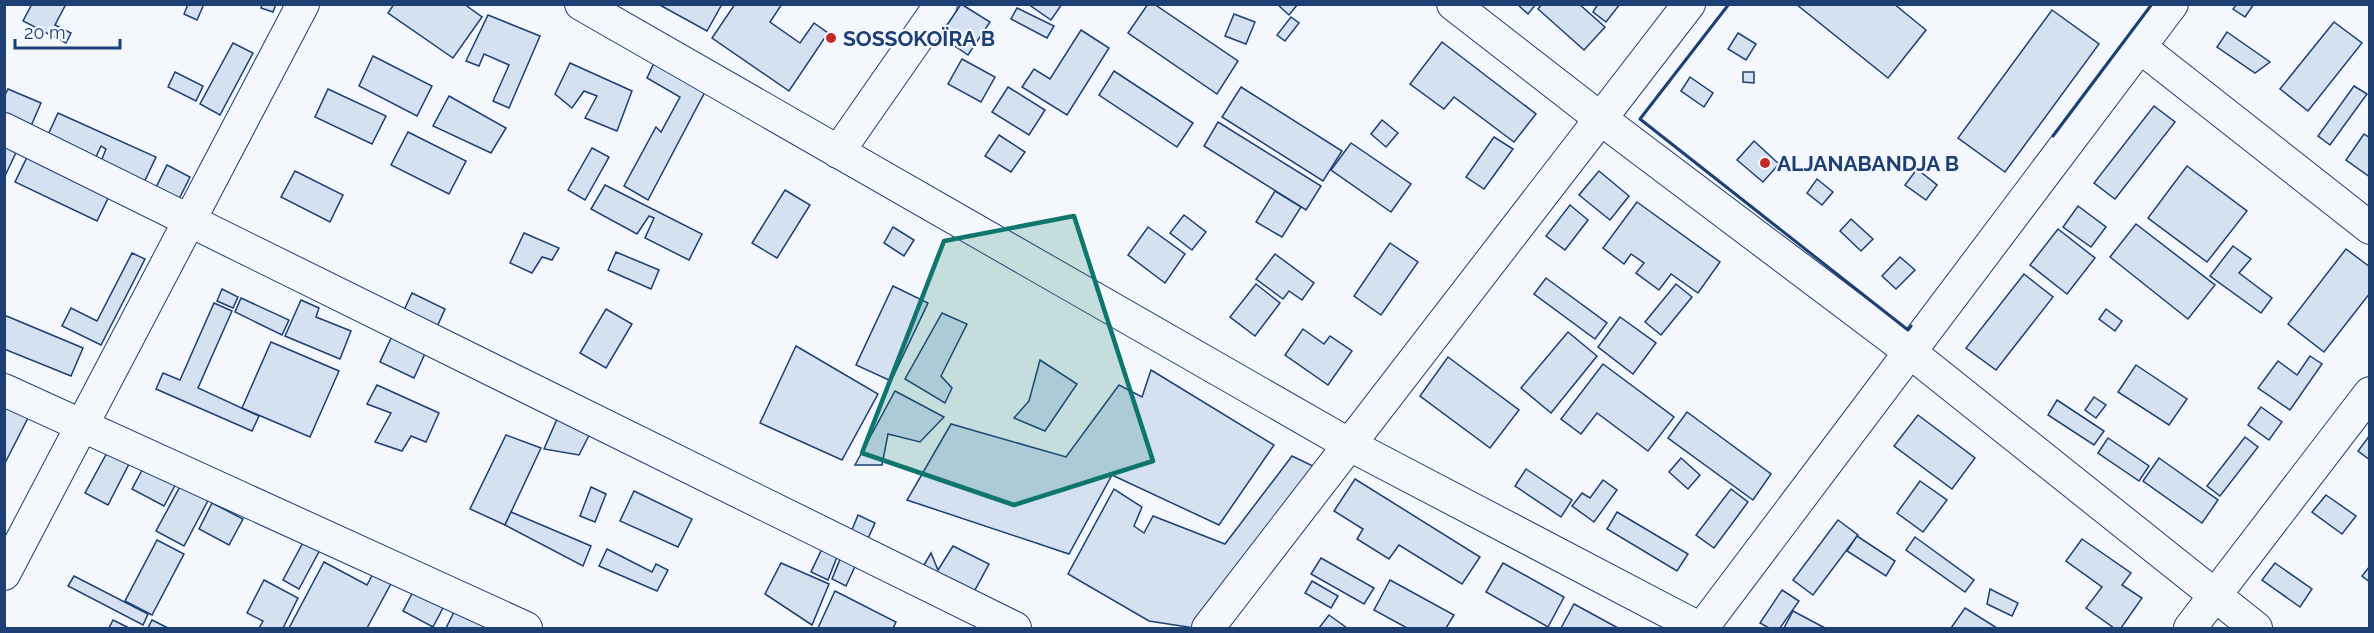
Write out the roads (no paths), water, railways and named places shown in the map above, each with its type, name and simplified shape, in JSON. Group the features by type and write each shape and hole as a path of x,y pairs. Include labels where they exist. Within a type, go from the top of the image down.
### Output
{"street":[{"path":"4,574 303,4"},
{"path":"581,4 1350,445 1700,628 2172,4"},
{"path":"838,152 941,4"},
{"path":"1453,4 1601,119 1910,352 2256,628"},
{"path":"1208,628 1689,4"},
{"path":"2140,47 2370,228"},
{"path":"4,129 1015,628"},
{"path":"4,390 526,628"},
{"path":"2190,628 2370,393"}],"place":[{"name":"SOSSOKOÏRA B","path":"831,38"},
{"name":"ALJANABANDJA B","path":"1765,163"}]}
